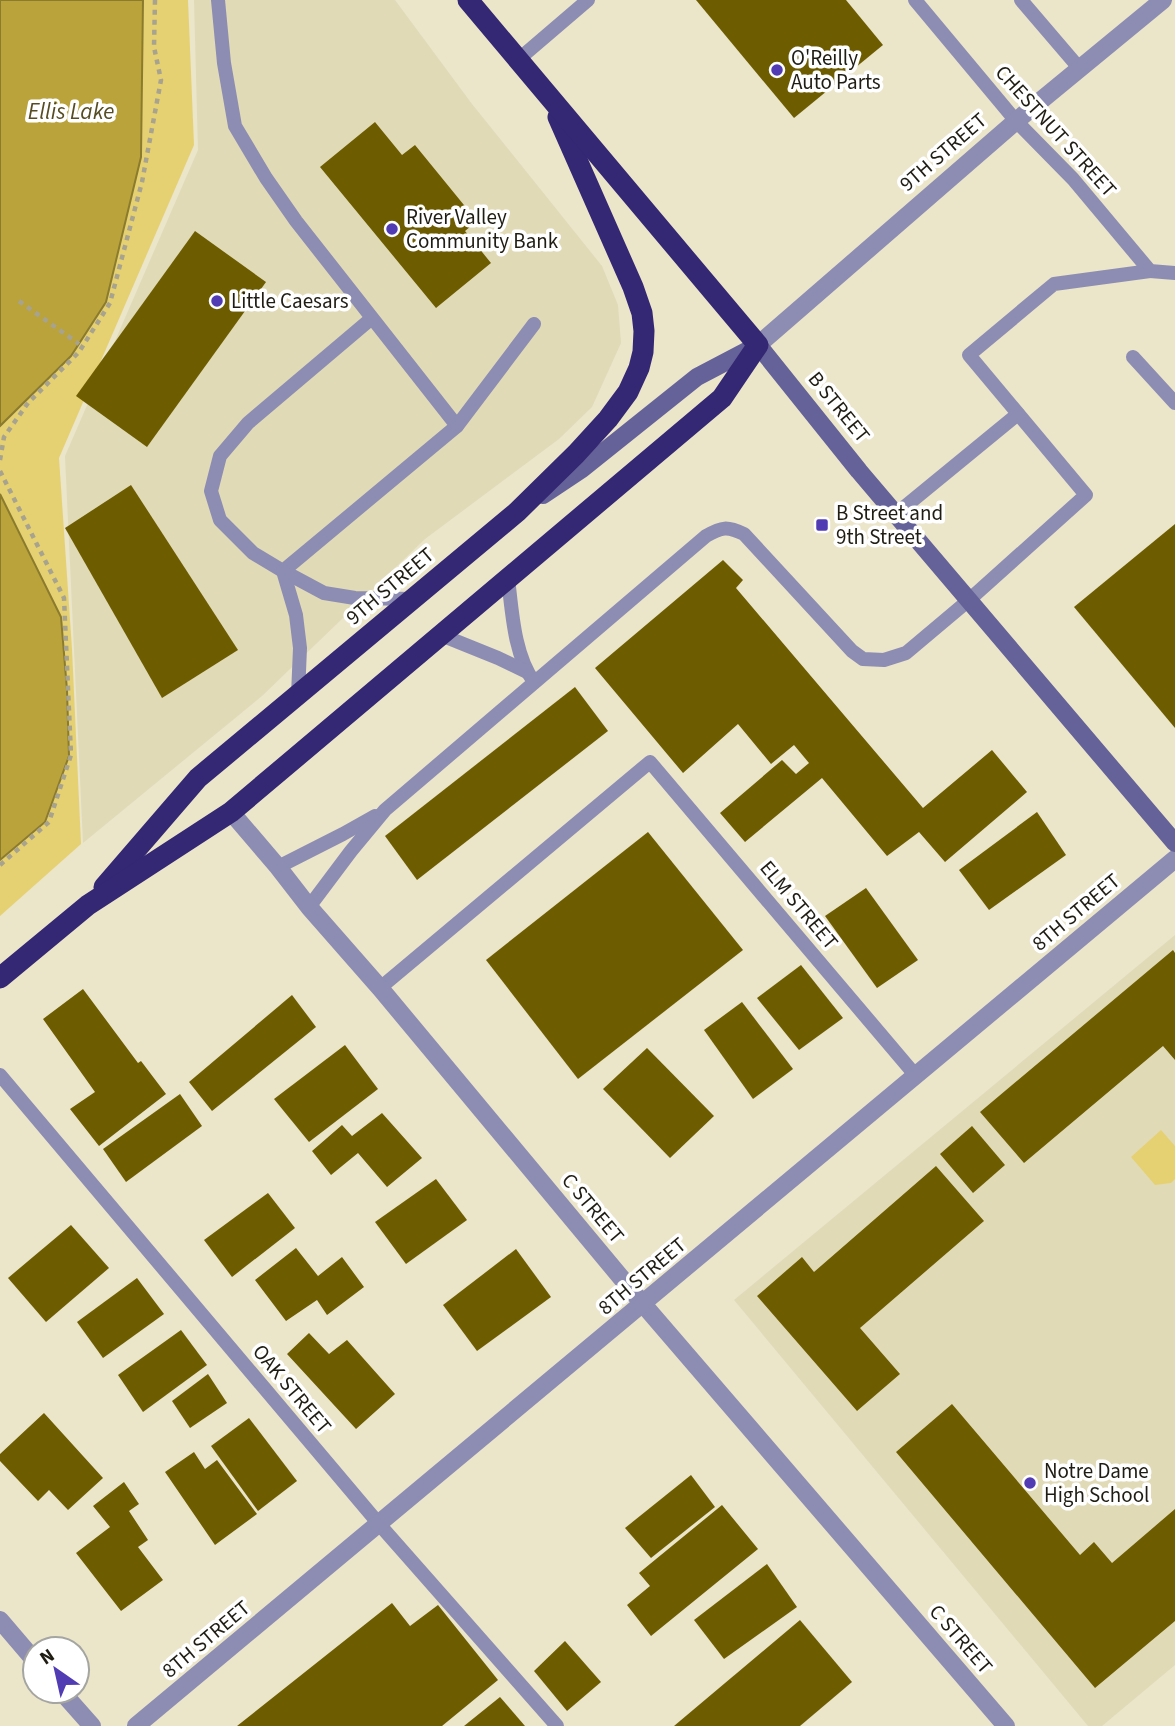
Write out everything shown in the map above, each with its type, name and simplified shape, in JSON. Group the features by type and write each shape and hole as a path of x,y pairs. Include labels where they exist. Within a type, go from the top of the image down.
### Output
{"highway":[{"name":"B STREET","path":"468,0 758,345"},
{"path":"517,512 608,419 628,392 643,352 642,313 633,287 548,93"},
{"name":"9TH STREET","path":"0,978 88,905 231,812 722,398 758,345"},
{"name":"9TH STREET","path":"88,905 198,778 517,512"}],"main road":[{"name":"9TH STREET","path":"517,512 582,469 697,377 758,345"},
{"name":"B STREET","path":"758,345 896,514 1175,843"}],"street":[{"name":"9TH STREET","path":"758,345 1016,121 1163,0"},
{"name":"C STREET","path":"231,812 643,1304 1006,1726"},
{"name":"8TH STREET","path":"136,1726 1175,859"},
{"path":"0,1620 21,1645"},
{"path":"73,1705 92,1726"}],"lane":[{"path":"218,0 234,125 296,221 457,426"},
{"path":"519,60 587,0"},
{"name":"CHESTNUT STREET","path":"915,0 1016,121 1073,179 1150,271"},
{"path":"1021,0 1080,69"},
{"path":"309,907 385,810 530,677 706,536 719,529 732,528 744,534 852,651 863,659 884,660 906,653 1086,495 969,355 1054,284 1150,271 1175,273"},
{"path":"372,318 248,423 220,456 211,491 220,520 253,553 324,593 355,598 413,599"},
{"path":"283,570 457,426 534,324"},
{"path":"1133,357 1175,402"},
{"path":"896,514 1018,414"},
{"path":"283,570 296,615 300,648 298,695"},
{"path":"508,579 515,633 530,677"},
{"path":"441,635 498,658 530,677"},
{"name":"ELM STREET","path":"380,988 650,762 916,1076"},
{"path":"278,867 385,810"},
{"name":"OAK STREET","path":"0,1075 379,1524 557,1726"}],"path":[{"path":"0,460 4,437 28,403 79,352 110,303 142,183 161,80 155,47 155,0"},
{"path":"19,301 79,344"},
{"path":"0,471 64,598 71,755 49,822 0,865"}],"shaded area":[{"path":"0,0 188,0 194,145 59,458 72,649 81,844 0,916"},
{"path":"194,0 395,0 472,104 602,266 618,305 621,343 592,407 559,439 425,539 262,696 83,843 65,456 198,150"},
{"name":"Notre Dame High School","path":"1175,935 1175,1665 1102,1726 1088,1726 734,1300"},
{"path":"1161,1130 1175,1146 1175,1179 1171,1183 1155,1185 1131,1157"}],"water":[{"name":"Ellis Lake","path":"0,0 143,0 141,157 106,302 71,356 0,426"},
{"path":"0,494 61,617 69,756 45,822 0,860"}],"building":[{"path":"696,0 846,0 883,45 794,118"},
{"path":"375,122 402,155 415,145 477,221 465,231 491,263 436,308 320,167"},
{"path":"195,231 266,282 147,447 76,396"},
{"path":"131,485 238,650 162,698 65,528"},
{"path":"1175,524 1175,728 1074,607"},
{"path":"723,560 743,580 736,588 923,808 992,750 1027,792 945,862 919,832 887,856 822,778 745,842 720,813 782,760 796,774 809,763 794,745 771,764 738,724 683,773 595,668"},
{"path":"575,687 608,731 417,880 385,836"},
{"path":"1037,812 1066,855 989,910 959,870"},
{"path":"648,832 743,950 578,1079 486,960"},
{"path":"866,888 918,960 877,988 825,916"},
{"path":"1173,950 1175,1060 1163,1046 1024,1163 980,1112"},
{"path":"801,965 843,1018 799,1050 757,998"},
{"path":"83,989 138,1063 141,1061 166,1094 99,1146 70,1109 95,1092 43,1019"},
{"path":"292,995 316,1027 212,1111 189,1082"},
{"path":"742,1002 793,1069 753,1099 704,1030"},
{"path":"345,1045 378,1089 309,1142 274,1099"},
{"path":"647,1048 714,1116 670,1158 603,1089"},
{"path":"180,1094 202,1126 126,1182 103,1149"},
{"path":"382,1113 422,1158 387,1187 358,1153 331,1175 312,1151 342,1125 352,1136"},
{"path":"972,1126 1005,1165 973,1193 940,1154"},
{"path":"936,1166 984,1221 860,1328 900,1374 857,1411 757,1296 802,1257 814,1272"},
{"path":"436,1179 467,1220 406,1264 375,1222"},
{"path":"268,1193 295,1228 232,1277 204,1240"},
{"path":"71,1225 109,1268 46,1322 8,1278"},
{"path":"296,1248 318,1276 342,1257 364,1287 327,1315 317,1300 286,1321 255,1280"},
{"path":"516,1249 551,1297 477,1351 443,1305"},
{"path":"137,1278 164,1314 103,1358 77,1322"},
{"path":"181,1330 207,1365 143,1412 118,1375"},
{"path":"309,1333 329,1354 347,1340 395,1394 356,1429 287,1354"},
{"path":"208,1374 227,1403 190,1428 172,1401"},
{"path":"952,1404 1080,1555 1094,1542 1112,1563 1175,1509 1175,1621 1095,1688 896,1452"},
{"path":"44,1413 103,1478 68,1510 49,1490 38,1501 0,1461 0,1454"},
{"path":"249,1418 297,1481 258,1511 211,1446"},
{"path":"194,1452 205,1469 217,1460 257,1514 215,1545 165,1472"},
{"path":"691,1475 715,1507 651,1558 625,1528"},
{"path":"124,1482 139,1504 129,1511 148,1540 138,1547 163,1580 121,1611 76,1553 110,1527 93,1506"},
{"path":"722,1505 758,1549 651,1636 627,1605 650,1586 639,1573"},
{"path":"767,1564 797,1607 724,1659 694,1620"},
{"path":"392,1603 410,1626 438,1605 498,1680 442,1726 237,1726"},
{"path":"800,1620 852,1682 800,1726 674,1726"},
{"path":"565,1641 601,1682 567,1711 534,1671"},
{"path":"500,1697 525,1726 464,1726"}],"place":[{"name":"O'Reilly Auto Parts","path":"777,70"},
{"name":"River Valley Community Bank","path":"392,229"},
{"name":"Little Caesars","path":"217,301"},
{"name":"B Street and 9th Street","path":"822,525"},
{"name":"Notre Dame High School","path":"1030,1483"}]}
